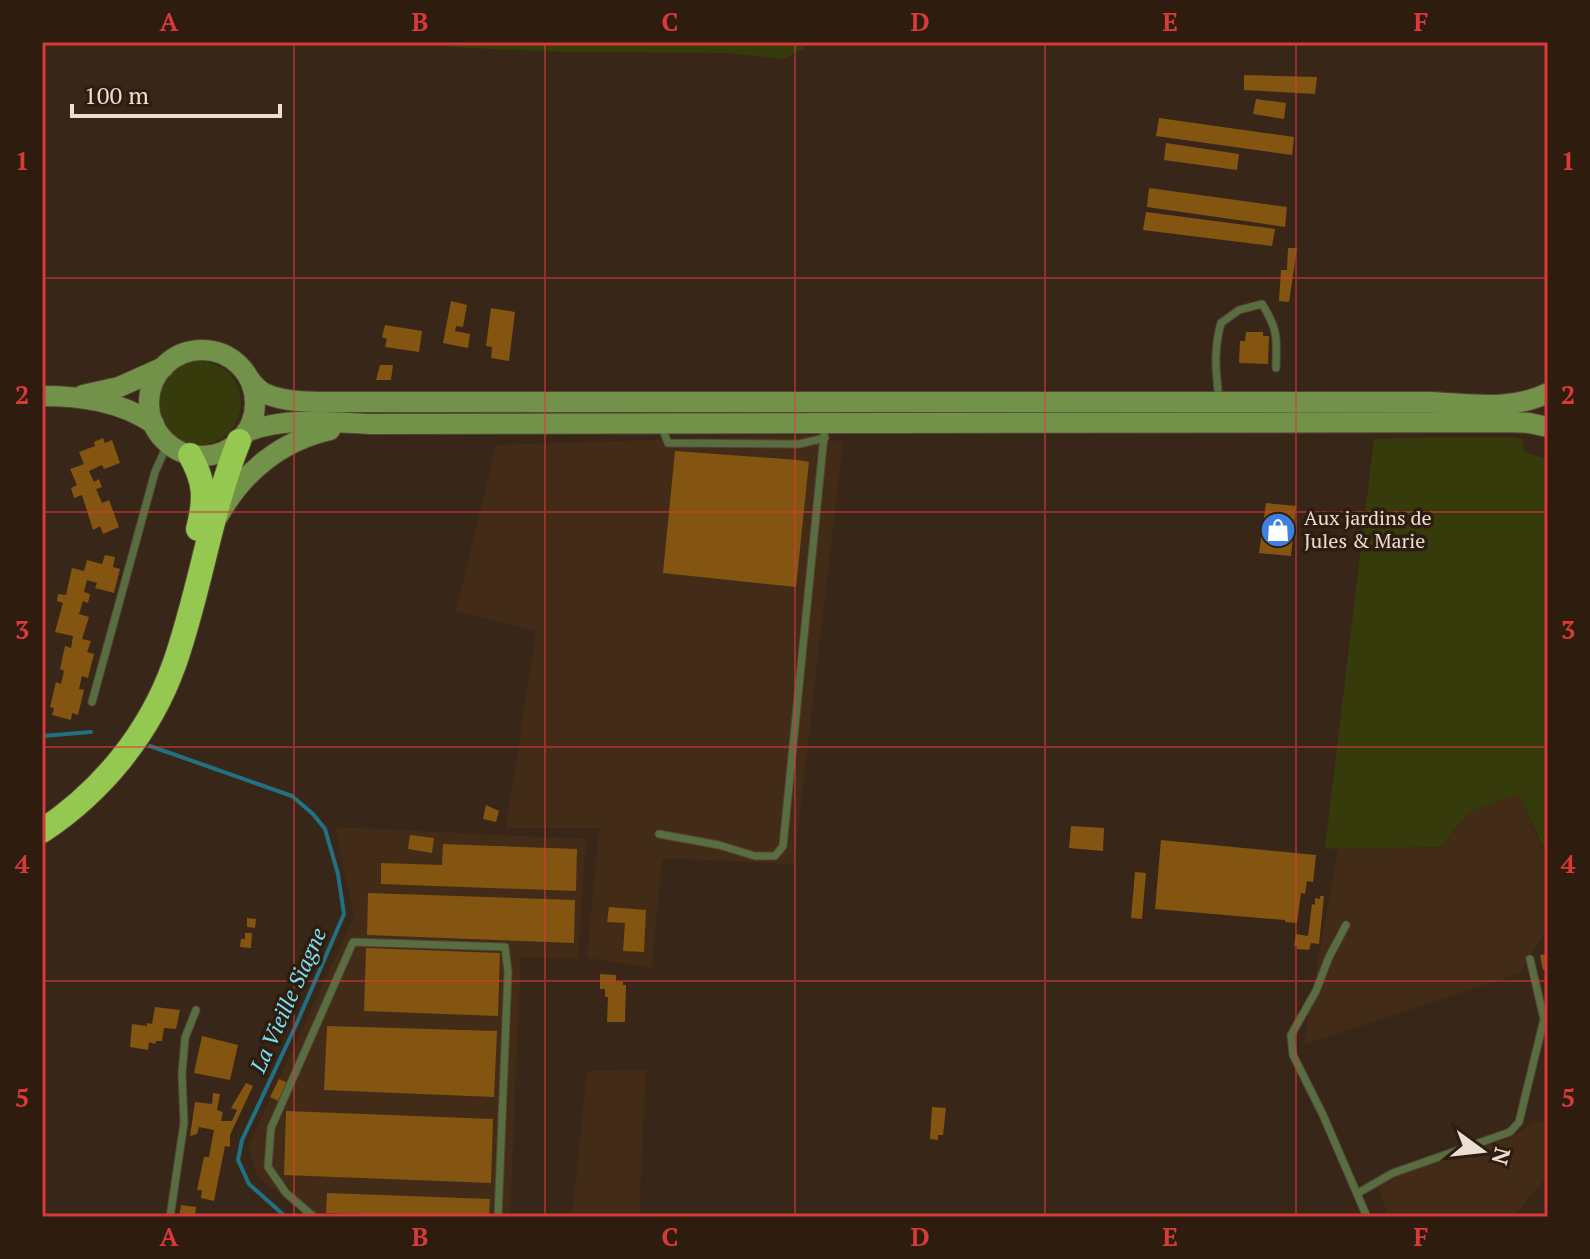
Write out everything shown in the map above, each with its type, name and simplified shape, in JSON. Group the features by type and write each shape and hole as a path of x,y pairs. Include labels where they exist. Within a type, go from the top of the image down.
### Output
{"highway":[{"path":"42,831 73,808 109,774 135,741 164,690 243,437"},
{"path":"42,815 112,750 134,717 156,672 202,512 201,477 190,455"}],"main road":[{"path":"42,396 75,396 119,387 164,367 186,353 198,351 211,351 234,361 262,392 311,401 1431,402 1503,405 1517,404 1548,393"},
{"path":"164,367 152,388 150,412 154,424 168,443 190,455 203,456 229,449 263,426 289,423 661,424 825,431 1508,422 1548,427"},
{"path":"243,437 255,407 250,380"},
{"path":"75,396 127,409 154,424"},
{"path":"212,529 235,491 272,454 303,437 369,424"}],"lane":[{"path":"1219,403 1215,370 1216,340 1221,323 1239,310 1262,304 1274,322 1276,368"},
{"path":"659,834 719,845 755,856 775,856 783,846 825,431"},
{"path":"92,702 155,472 168,443"},
{"path":"1346,925 1316,991 1291,1035 1293,1055 1367,1217"},
{"path":"314,1217 286,1193 268,1167 271,1128 353,942 505,947 508,972 498,1217"},
{"path":"1358,1193 1393,1173 1510,1132 1519,1122 1544,1019 1530,959"},
{"path":"170,1217 184,1123 182,1074 185,1038 196,1010"}],"shaded area":[{"path":"805,435 843,442 794,864 662,858 652,968 587,958 599,828 506,828 536,631 456,611 496,445"},
{"path":"1519,793 1548,862 1548,926 1520,973 1303,1045 1338,849 1440,847 1469,812"},
{"path":"335,827 586,839 578,959 521,957 510,1217 312,1217 257,1177 248,1147 354,916"},
{"path":"646,1070 639,1217 572,1217 587,1071"},
{"path":"1536,1120 1548,1124 1548,1176 1513,1217 1389,1217 1378,1188 1404,1173 1510,1138"}],"green space":[{"path":"452,42 806,42 805,48 783,59 727,53 566,52 448,47"},
{"path":"199,361 215,364 229,373 238,387 241,403 238,419 229,433 215,442 199,445 183,442 169,433 160,419 157,403 160,387 169,373 183,364"},
{"path":"1374,439 1523,439 1524,452 1548,462 1548,846 1543,847 1519,794 1469,812 1440,847 1325,848"}],"building":[{"path":"1244,75 1317,77 1315,94 1244,90"},
{"path":"1256,99 1286,103 1284,119 1253,114"},
{"path":"1159,118 1294,137 1292,155 1156,136"},
{"path":"1166,143 1239,154 1237,170 1164,160"},
{"path":"1149,188 1287,207 1285,227 1147,207"},
{"path":"1146,212 1275,229 1272,246 1143,230"},
{"path":"1288,248 1297,248 1289,302 1279,301 1281,270 1287,270"},
{"path":"451,301 467,305 463,327 456,326 455,331 470,334 468,348 443,343"},
{"path":"491,308 515,312 509,361 491,358 492,347 486,346"},
{"path":"385,325 422,331 419,352 385,347 387,339 382,337"},
{"path":"1246,332 1263,332 1263,336 1269,336 1268,364 1239,363 1240,341 1245,341"},
{"path":"380,365 393,365 391,380 376,380"},
{"path":"103,438 105,443 112,440 120,463 104,469 102,465 89,471 94,482 99,479 102,487 96,489 102,503 109,500 119,527 103,534 100,526 93,530 82,495 74,498 71,488 77,485 70,469 84,464 79,452 95,446 94,442"},
{"path":"675,451 809,462 796,587 663,573"},
{"name":"Aux jardins de Jules & Marie","path":"1266,503 1296,506 1291,556 1259,553"},
{"path":"105,555 115,557 113,567 120,569 114,593 95,588 97,583 87,580 84,592 90,594 88,603 83,601 79,614 89,617 82,639 91,641 87,652 94,654 88,678 82,676 79,689 84,690 78,715 72,713 71,720 52,715 54,708 50,707 56,682 61,684 64,671 60,669 65,646 71,648 73,636 55,632 63,603 57,601 58,594 66,595 72,568 84,571 87,560 102,564"},
{"path":"486,805 499,811 496,822 483,819"},
{"path":"1071,826 1104,828 1103,851 1069,848"},
{"path":"410,835 434,838 432,853 408,849"},
{"path":"1161,840 1316,855 1313,882 1307,881 1305,894 1301,893 1297,923 1155,909"},
{"path":"443,844 577,849 576,891 381,884 381,863 442,865"},
{"path":"1135,872 1146,873 1142,919 1131,918"},
{"path":"368,893 575,900 574,943 367,935"},
{"path":"1324,896 1319,944 1311,943 1309,950 1297,949 1294,946 1296,934 1308,936 1312,904 1315,905 1315,898 1320,899"},
{"path":"609,907 646,910 644,952 623,951 625,923 607,922"},
{"path":"247,918 256,919 255,928 247,927"},
{"path":"245,933 252,933 251,948 240,947"},
{"path":"366,948 500,953 498,1016 364,1011"},
{"path":"1548,954 1548,969 1543,970 1540,955"},
{"path":"600,974 616,975 616,981 626,985 625,1022 607,1022 608,997 605,997 605,989 600,989"},
{"path":"155,1007 180,1010 176,1029 164,1028 162,1041 155,1044 149,1042 148,1050 130,1047 132,1024 152,1024"},
{"path":"327,1026 497,1031 494,1097 324,1090"},
{"path":"202,1036 238,1045 230,1080 194,1073"},
{"path":"279,1079 288,1083 278,1101 270,1097"},
{"path":"246,1083 253,1086 230,1135 230,1147 225,1146 214,1201 201,1198 202,1190 197,1190 204,1157 209,1157 214,1130 199,1127 197,1134 190,1136 195,1102 212,1104 213,1093 220,1094 217,1110 223,1112 221,1121 232,1121 237,1110 231,1108"},
{"path":"932,1107 946,1108 943,1135 938,1135 938,1140 930,1139"},
{"path":"286,1111 493,1119 491,1183 284,1175"},
{"path":"327,1193 490,1199 489,1217 362,1217 362,1214 326,1213"},
{"path":"181,1205 196,1207 195,1217 179,1217"}],"waterway":[{"name":"La Vieille Siagne","path":"42,736 91,732"},
{"name":"La Vieille Siagne","path":"150,746 292,796 325,829 338,874 344,914 242,1140 238,1160 249,1184 286,1217"}],"place":[{"name":"Aux jardins de Jules & Marie","path":"1278,530"}]}
